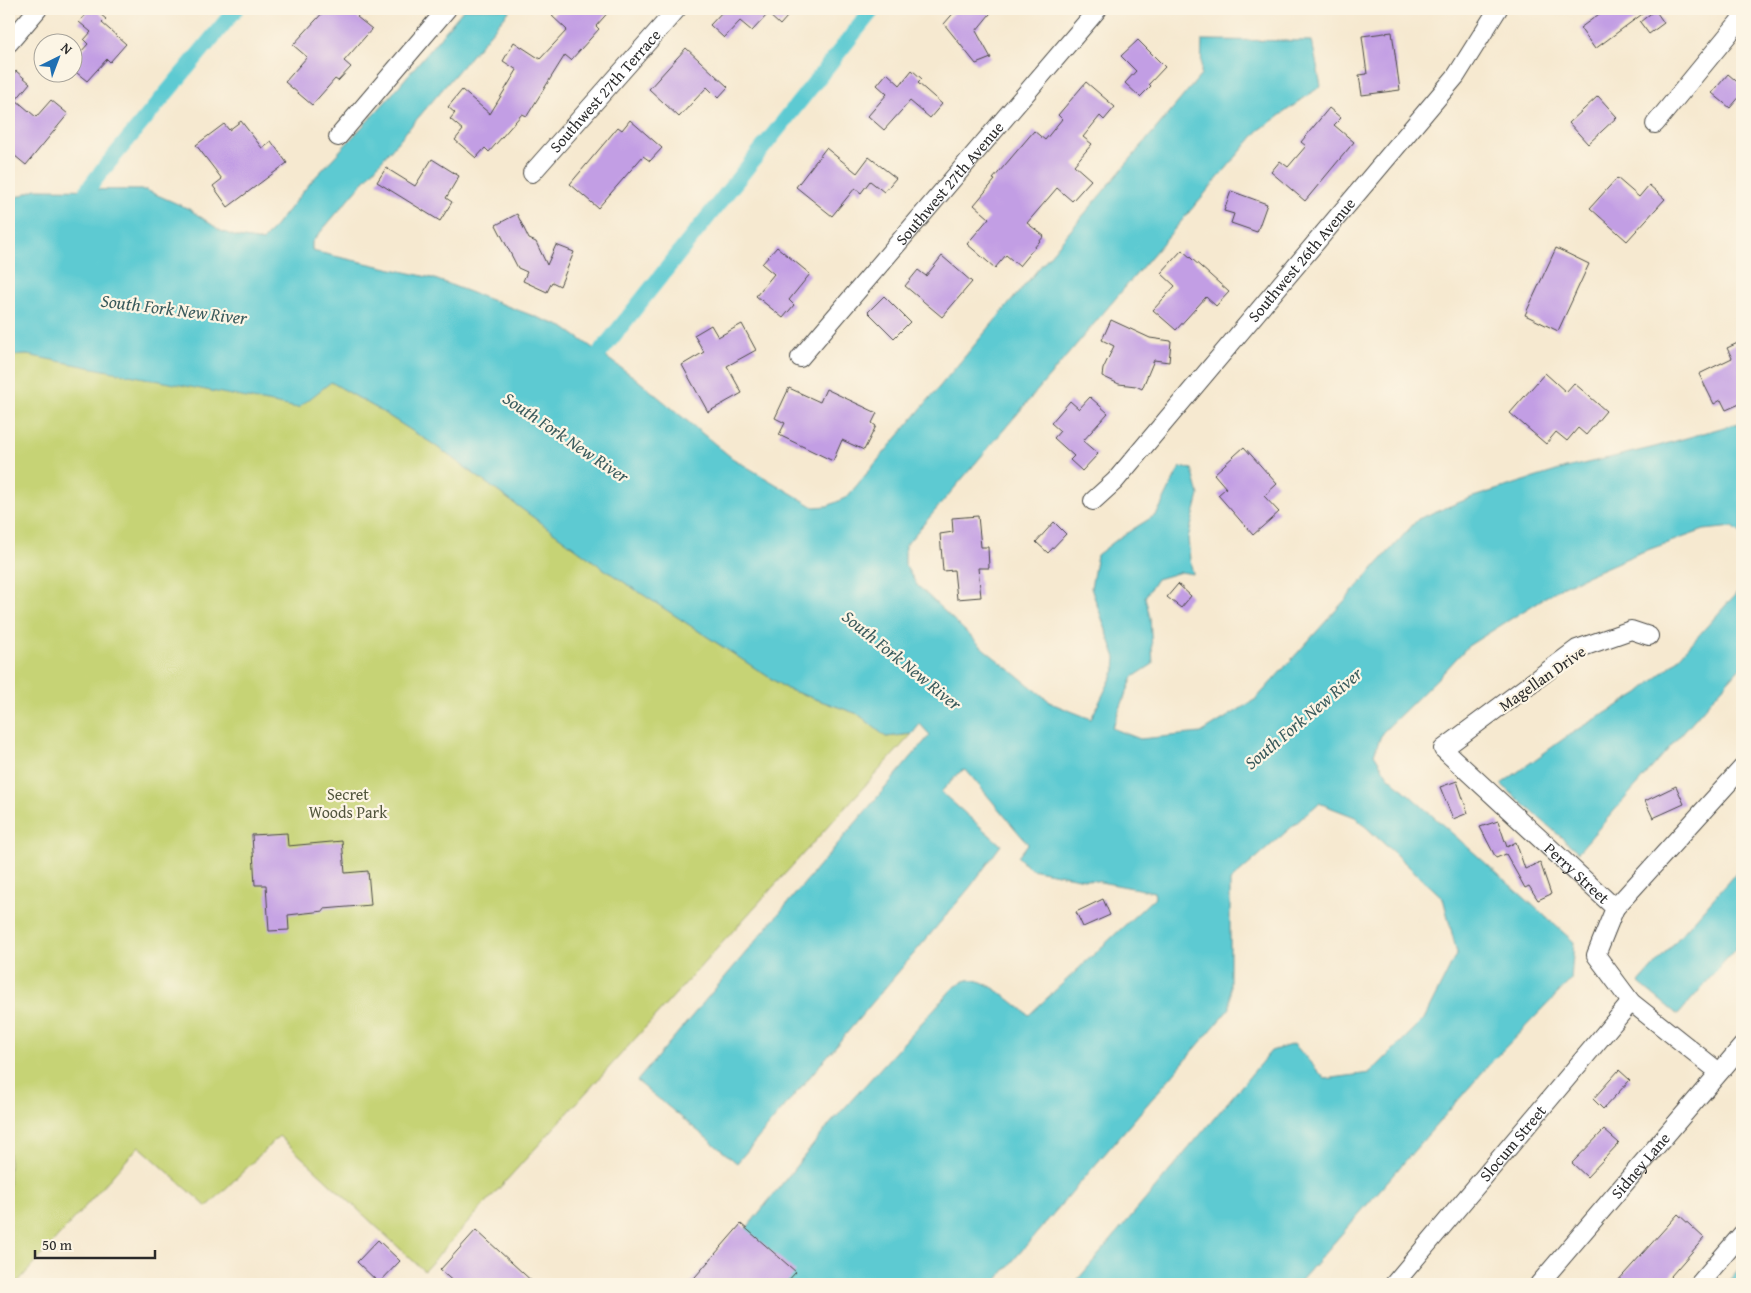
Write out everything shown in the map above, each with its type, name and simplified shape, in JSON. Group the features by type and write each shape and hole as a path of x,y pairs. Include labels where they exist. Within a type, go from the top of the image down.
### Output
{"street":[{"path":"9,43 38,9"},
{"path":"338,137 447,9"},
{"name":"Southwest 27th Terrace","path":"532,174 677,9"},
{"name":"Southwest 27th Avenue","path":"800,358 1098,9"},
{"name":"Southwest 26th Avenue","path":"1093,501 1115,482 1456,76 1498,9"},
{"path":"1655,124 1742,18"},
{"name":"Magellan Drive","path":"1443,749 1577,649 1631,630 1649,636"},
{"name":"Perry Street","path":"1443,749 1615,908 1596,954 1631,1002 1719,1072"},
{"path":"1615,908 1742,768"},
{"name":"Slocum Street","path":"1394,1284 1631,1002"},
{"name":"Sidney Lane","path":"1539,1284 1742,1046"},
{"path":"1699,1284 1742,1234"}],"green space":[{"name":"Secret Woods Park","path":"27,355 331,382 433,444 604,569 787,689 858,714 886,737 912,734 424,1271 279,1136 207,1207 139,1146 16,1284 9,1284 9,356"}],"water":[{"name":"South Fork New River","path":"464,9 511,9 312,242 312,251 432,278 563,327 634,377 732,458 814,507 828,506 847,497 1201,75 1202,40 1312,41 1321,86 1258,131 905,546 905,565 917,585 985,650 1053,704 1091,719 1115,670 1116,658 1091,588 1097,555 1119,538 1157,514 1180,467 1192,469 1199,495 1188,538 1193,574 1181,572 1157,579 1145,597 1150,618 1153,664 1133,677 1112,728 1140,739 1201,733 1256,699 1418,519 1470,498 1566,468 1655,447 1742,422 1742,534 1733,527 1704,530 1639,553 1563,586 1468,646 1382,733 1374,754 1388,776 1574,942 1571,980 1494,1059 1298,1284 1074,1284 1271,1051 1294,1044 1325,1079 1370,1073 1424,1019 1457,953 1443,898 1355,817 1319,803 1230,881 1230,1008 993,1284 702,1284 829,1125 954,987 968,980 975,980 992,987 1029,1015 1155,897 1154,892 1031,869 1018,857 1028,844 966,770 961,771 941,792 1001,845 971,886 737,1163 637,1081 930,735 920,724 912,734 886,737 858,714 787,689 604,569 433,444 331,382 298,408 27,355 9,356 9,199 36,189 146,190 189,209 221,231 237,237 263,241 310,183 388,99"},
{"path":"1742,587 1742,665 1578,852 1501,784 1569,735 1639,693 1674,663"},
{"path":"1742,866 1742,941 1678,1015 1639,983"},
{"path":"1742,1266 1742,1284 1727,1284"}],"building":[{"path":"91,9 94,9 106,19 102,23 126,44 110,62 107,59 87,81 82,77 82,51 88,44 84,40 91,32 79,22"},
{"path":"326,9 364,9 357,17 372,29 344,61 351,67 338,81 335,79 312,105 285,82 307,57 293,45"},
{"path":"559,9 611,9 596,26 599,29 571,60 565,55 527,116 522,114 489,152 485,148 476,158 455,140 463,130 450,119 455,113 448,107 462,90 490,114 517,70 503,61 514,42 540,59 567,30 552,16"},
{"path":"725,9 794,9 780,25 768,14 752,31 740,21 724,38 710,25"},
{"path":"957,9 994,9 976,31 991,58 976,64 944,24"},
{"path":"1606,9 1649,9 1595,49 1580,28"},
{"path":"1655,10 1664,23 1649,34 1640,22"},
{"path":"1392,32 1400,90 1362,95 1359,75 1367,74 1362,36"},
{"path":"1138,40 1165,67 1140,97 1125,83 1136,71 1121,56"},
{"path":"686,48 728,87 718,98 707,87 679,117 649,89"},
{"path":"912,70 922,79 918,83 942,104 930,118 910,101 884,130 868,116 887,94 877,85 887,73 900,85"},
{"path":"16,71 30,83 16,100 36,117 51,100 68,114 26,165 9,151 9,80"},
{"path":"1728,74 1742,86 1742,94 1730,108 1712,93"},
{"path":"1086,82 1115,107 1104,120 1100,116 1083,137 1092,144 1074,165 1091,180 1072,201 1057,188 1027,223 1044,236 1019,266 1006,255 995,268 967,244 989,218 974,205 995,180 993,179 1034,131 1045,140 1062,119 1058,115"},
{"path":"1598,96 1617,117 1588,144 1569,123"},
{"path":"1329,108 1341,118 1334,125 1354,142 1305,201 1271,172 1280,161 1288,167 1306,146 1301,142"},
{"path":"630,120 662,148 650,161 643,156 598,208 570,184 618,127 622,130"},
{"path":"241,121 262,148 271,141 287,163 228,207 213,186 222,179 196,145 224,124 229,130"},
{"path":"826,148 857,173 869,157 896,178 884,192 870,181 861,193 855,188 832,216 796,187"},
{"path":"432,159 459,176 446,198 452,202 440,221 377,182 386,168 415,186"},
{"path":"1617,178 1639,197 1649,185 1665,199 1627,241 1590,208"},
{"path":"1231,191 1267,204 1257,232 1231,223 1234,214 1224,211"},
{"path":"517,214 529,239 536,242 547,265 556,245 574,252 560,286 552,282 547,292 523,281 527,272 518,268 496,225"},
{"path":"777,247 810,274 789,300 794,305 783,318 756,296 774,274 762,264"},
{"path":"1556,248 1589,264 1558,331 1525,315"},
{"path":"1182,250 1229,292 1216,306 1206,297 1176,330 1153,310 1175,286 1161,273"},
{"path":"942,256 972,282 942,317 905,286 918,270 926,276"},
{"path":"884,296 910,322 894,338 868,312"},
{"path":"1111,320 1150,338 1171,341 1169,362 1154,360 1142,389 1136,386 1119,384 1102,376 1103,369 1114,346 1102,340"},
{"path":"742,324 756,350 727,366 742,393 708,412 682,365 704,352 694,335 711,325 718,337"},
{"path":"1742,341 1742,403 1726,410 1721,400 1714,404 1699,374 1732,358 1727,348"},
{"path":"1545,373 1566,392 1574,383 1606,411 1586,435 1578,428 1567,441 1556,432 1546,444 1510,413"},
{"path":"789,388 820,402 826,389 877,413 872,423 876,426 864,450 842,440 833,461 779,435 785,423 775,418"},
{"path":"1090,397 1108,413 1083,441 1098,454 1082,471 1070,460 1074,456 1054,438 1060,431 1051,423 1070,401 1079,409"},
{"path":"1244,447 1277,484 1264,496 1279,512 1253,535 1218,495 1226,488 1214,474"},
{"path":"978,516 981,547 988,547 989,568 978,568 981,597 957,599 954,570 943,571 940,534 953,532 952,518"},
{"path":"1054,522 1066,534 1048,553 1036,542"},
{"path":"1178,584 1191,596 1181,608 1167,597"},
{"path":"1457,781 1468,813 1453,819 1440,787"},
{"path":"1676,786 1684,804 1653,818 1645,801"},
{"path":"1498,821 1507,847 1516,842 1525,869 1540,862 1551,894 1538,900 1529,886 1525,888 1506,854 1496,858 1480,827"},
{"path":"287,833 288,846 342,841 345,873 368,871 371,905 324,909 324,911 288,915 289,930 269,931 266,885 255,885 252,835"},
{"path":"1103,899 1110,915 1083,927 1076,912"},
{"path":"1619,1070 1630,1080 1603,1109 1593,1099"},
{"path":"1604,1130 1619,1143 1587,1177 1572,1163"},
{"path":"1678,1214 1704,1238 1664,1284 1615,1284"},
{"path":"741,1224 796,1272 785,1284 689,1284"},
{"path":"476,1230 535,1284 456,1284 440,1270"},
{"path":"378,1240 400,1261 379,1283 357,1262"}],"waterway":[{"path":"78,209 88,189 101,172 236,9"},
{"path":"587,369 873,9"}]}
